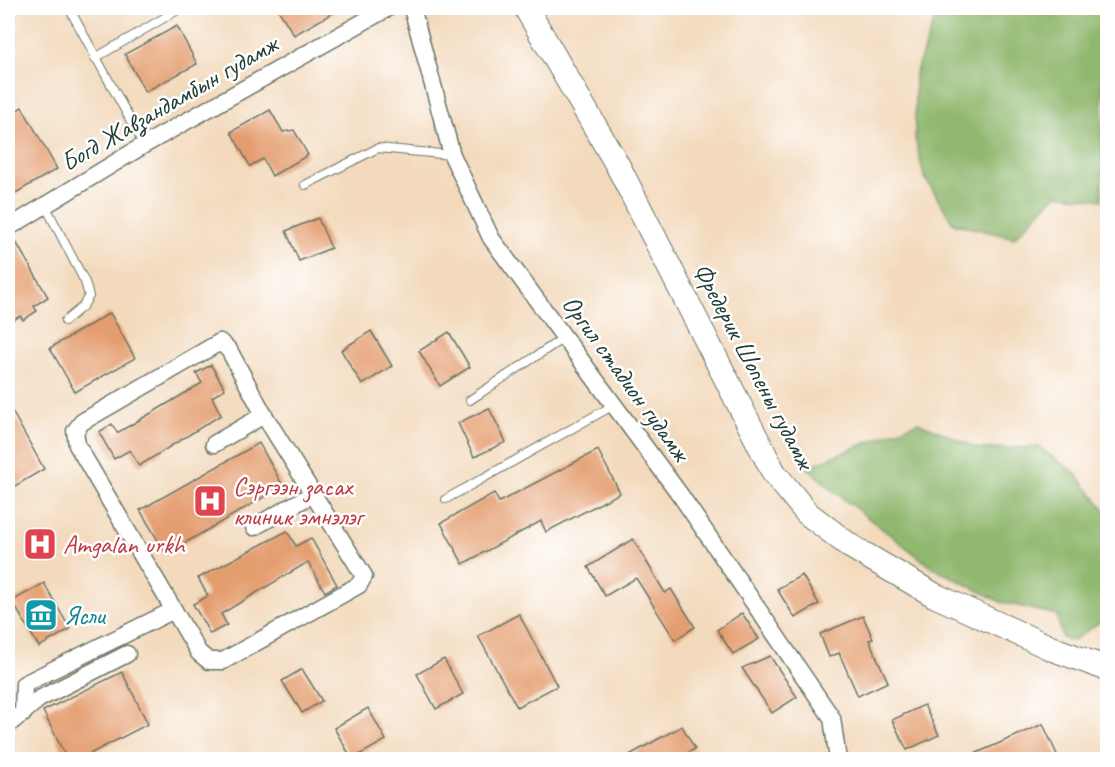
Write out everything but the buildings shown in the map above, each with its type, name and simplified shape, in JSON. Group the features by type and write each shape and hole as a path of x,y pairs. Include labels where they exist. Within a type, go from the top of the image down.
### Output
{"street":[{"name":"Богд Жавзандамбын гудамж","path":"8,228 144,145 388,8"},
{"name":"Оргил стадион гудамж","path":"412,8 452,155 491,238 681,496 832,718 838,759"},
{"name":"Фредерик Шопены гудамж","path":"526,8 618,166 774,473 807,513 850,546 934,595 1053,649 1107,669"},
{"path":"220,342 229,350 264,414 360,566 364,576 359,585 223,661 209,661 199,652 77,445 75,431 82,422 220,342"},
{"path":"214,444 264,414"},
{"path":"254,527 313,494"},
{"path":"23,714 24,684 174,610"},
{"path":"8,725 39,699 127,654"}],"lane":[{"path":"69,8 144,145"},
{"path":"95,58 176,11"},
{"path":"305,185 378,148 452,155"},
{"path":"45,205 85,282 89,296 82,307 65,321"},
{"path":"470,400 565,337"},
{"path":"446,499 614,405"}],"green space":[{"path":"939,8 1107,8 1107,72 1103,76 1102,200 1057,194 1014,238 953,223 924,176 915,138 915,74"},
{"path":"918,422 979,449 1039,447 1074,472 1107,512 1108,613 1103,620 1072,641 1062,638 1057,615 1001,602 932,567 837,494 807,467"}],"place":[{"name":"Сэргээн засах клиник эмнэлэг","path":"210,501"},
{"name":"Amgalan urkh","path":"40,544"},
{"name":"Ясли","path":"41,615"}]}
